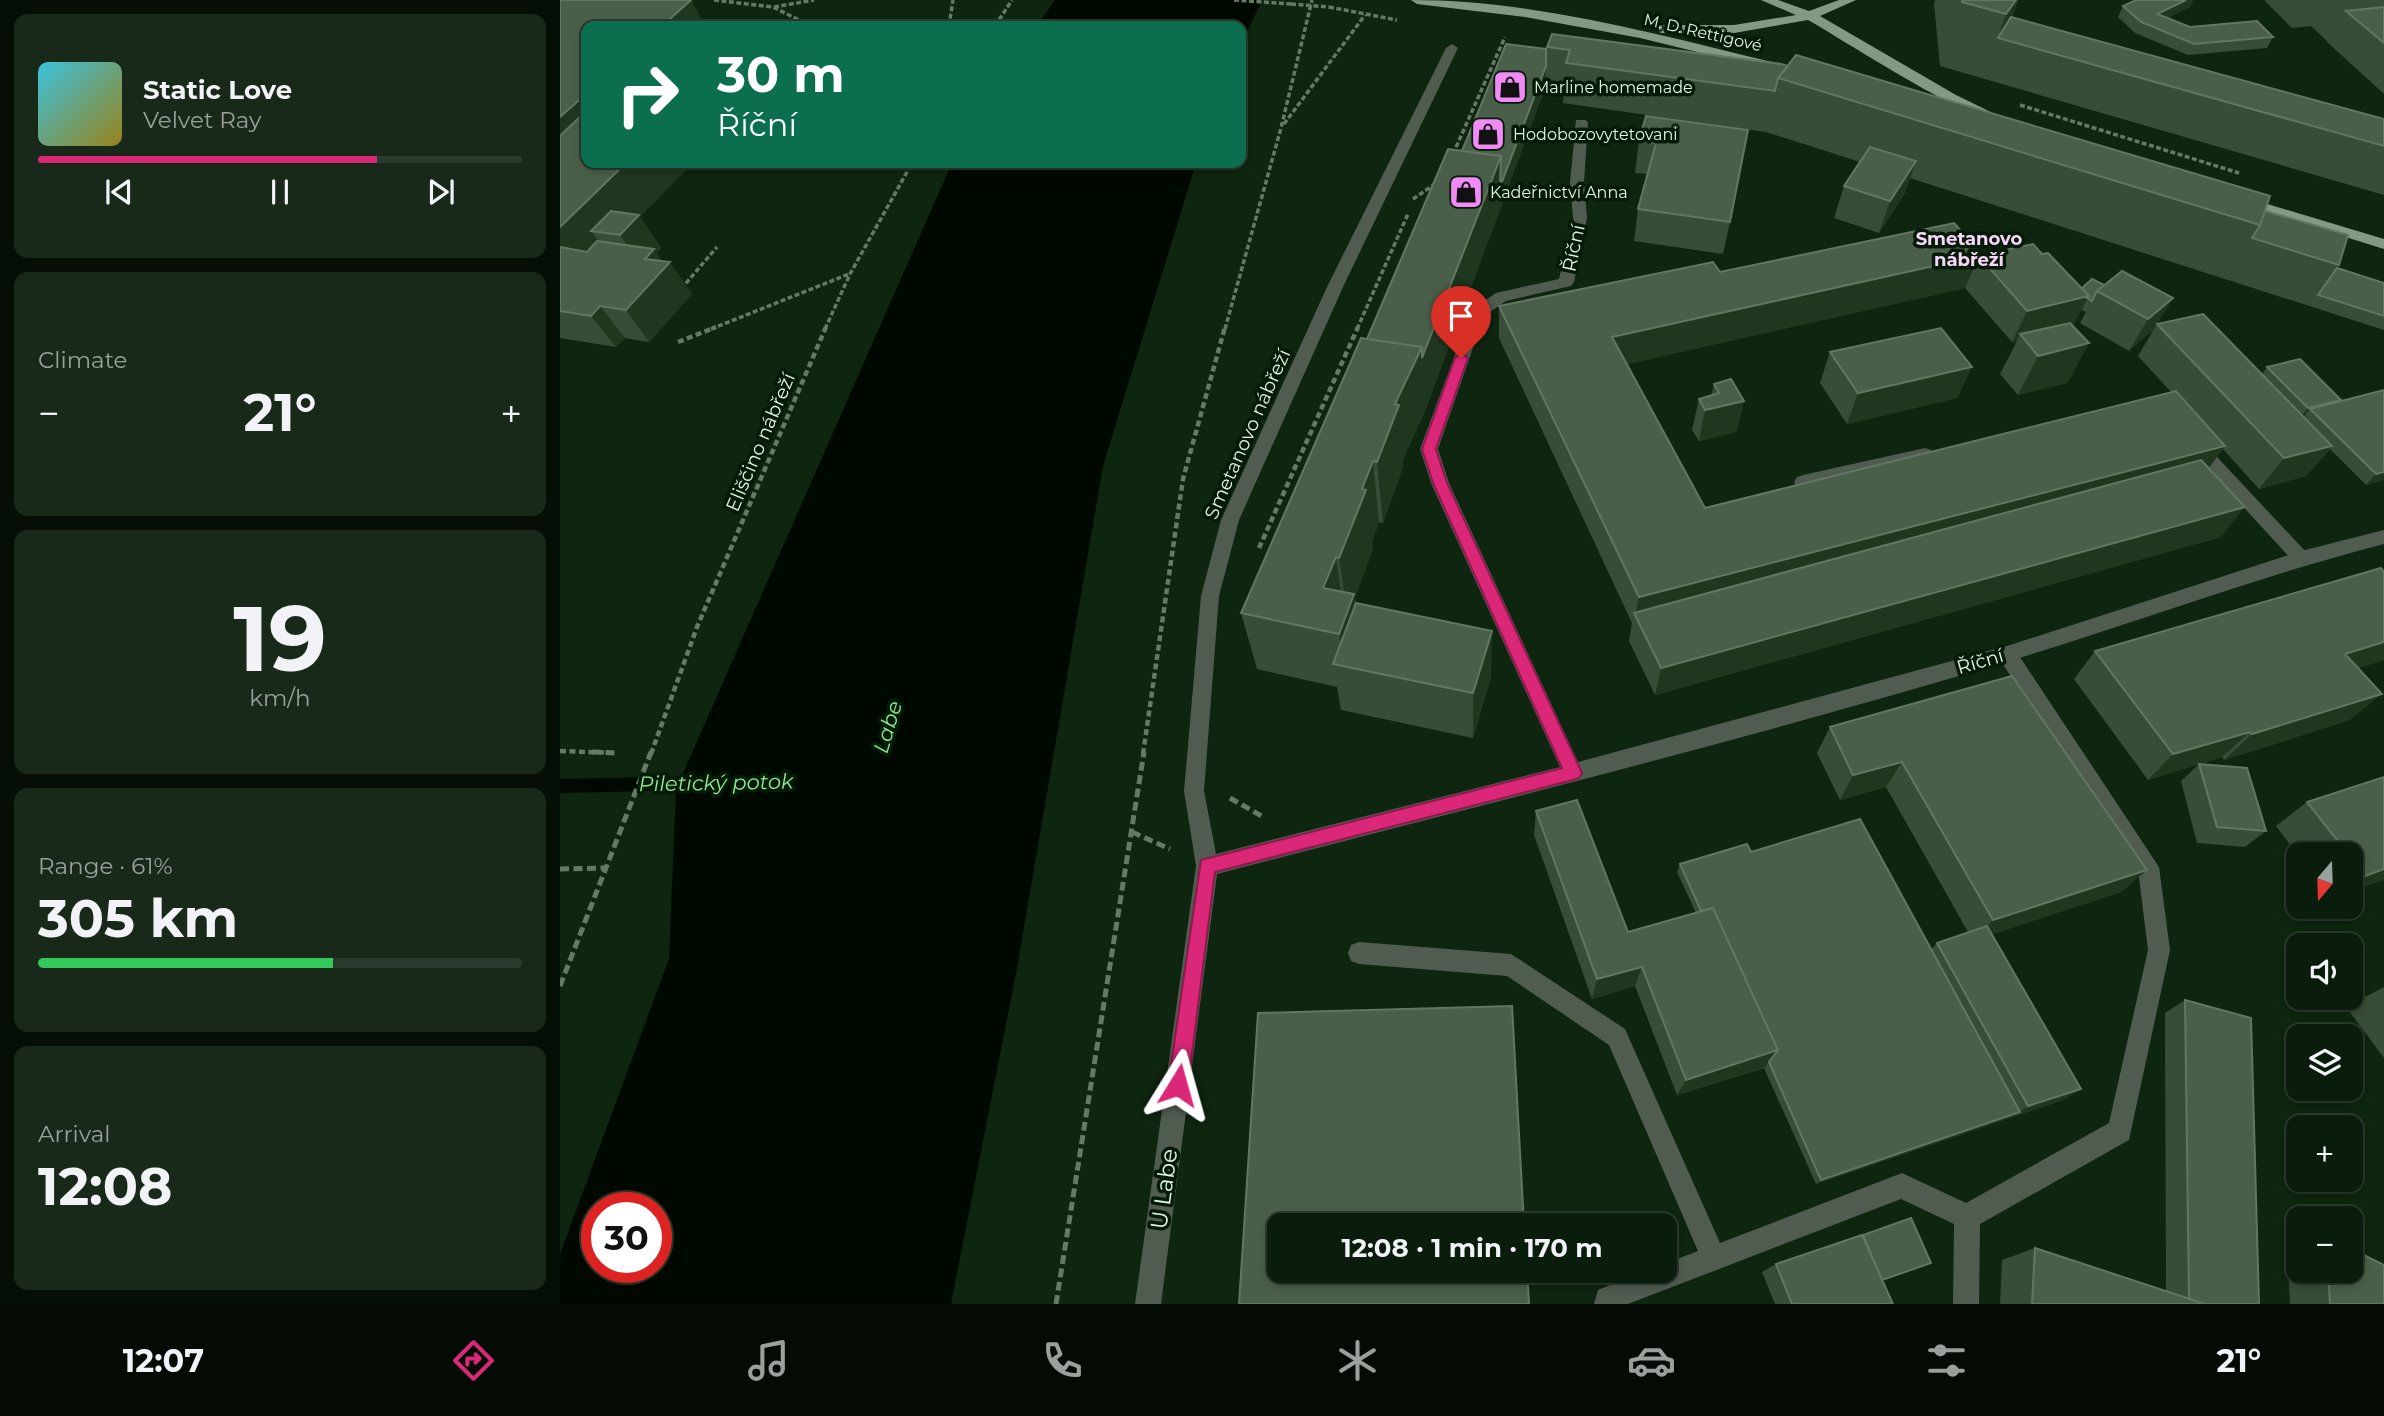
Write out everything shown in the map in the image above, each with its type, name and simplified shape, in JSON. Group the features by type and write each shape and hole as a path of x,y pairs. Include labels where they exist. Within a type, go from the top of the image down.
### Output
{"main road":[{"name":"M. D. Rettigové","path":"1417,0 1634,27 1698,31 1770,26 1812,17 1850,0"},
{"path":"1767,0 1812,17 1951,99 2005,121"},
{"name":"M. D. Rettigové","path":"1529,14 1653,37 1789,71"},
{"path":"2227,196 2384,244"}],"street":[{"name":"Smetanovo nábřeží","path":"1207,866 1194,791 1210,596 1230,520 1335,288 1452,48"},
{"name":"Říční","path":"1573,773 1440,483 1429,449 1477,313 1501,297 1566,282 1580,218 1577,182 1581,123"},
{"path":"2183,431 2301,558"},
{"path":"1803,482 1939,451"},
{"name":"Říční","path":"1207,866 1573,773 2007,654 2301,558 2384,537"},
{"path":"1967,1217 2120,1131 2159,950 2148,867 2007,654"},
{"name":"U Labe","path":"1148,1304 1207,866"},
{"path":"1359,953 1511,965 1617,1037 1714,1258"},
{"path":"1607,1304 1607,1299 1902,1186 1967,1217"},
{"path":"1966,1304 1967,1217"}],"path":[{"path":"714,0 773,7 814,0"},
{"path":"950,21 953,0"},
{"path":"998,21 1012,0"},
{"path":"1234,0 1348,9"},
{"path":"1055,1304 1132,832 1183,479 1281,128 1312,0"},
{"path":"773,7 801,21"},
{"path":"1281,128 1365,15"},
{"path":"1453,155 1505,37"},
{"path":"2019,105 2251,177"},
{"name":"Eliščino nábřeží","path":"560,986 702,614 778,435 850,274 909,168"},
{"path":"1413,198 1442,180"},
{"path":"1258,551 1406,219"},
{"path":"681,289 717,247"},
{"path":"678,342 850,274"},
{"path":"560,751 617,753"},
{"path":"1228,797 1271,821"},
{"path":"560,869 606,868"}],"water":[{"path":"1055,0 1262,0 1246,34 1246,21 1040,21"},
{"name":"Labe","path":"950,168 1194,168 1103,466 1017,968 951,1304 560,1304 560,1254 581,1197 581,1283 672,1283 672,1192 583,1192 669,959 676,789"}],"building":[{"path":"560,0 691,0 668,21 581,21 581,98 560,117"},
{"path":"1962,0 2016,0 2006,14"},
{"path":"2136,0 2186,0 2157,14 2190,27 2257,21 2273,37 2194,44 2141,22 2123,6"},
{"path":"2384,7 2384,43 2346,11"},
{"path":"2011,17 2384,119 2384,146 1998,38"},
{"path":"1552,34 1788,66 1778,78 1775,91 1566,63 1570,50 1547,47"},
{"path":"1506,44 1546,49 1546,66 1500,187 1501,156 1462,151"},
{"path":"1796,55 2270,196 2260,225 1778,78"},
{"path":"581,116 581,168 621,168 560,227 560,136"},
{"path":"1646,116 1748,130 1730,222 1638,209 1656,143 1639,140"},
{"path":"1870,147 1916,161 1890,201 1844,186"},
{"path":"1448,149 1501,156 1422,358 1422,347 1367,339"},
{"path":"611,211 639,215 620,235 591,231"},
{"path":"2265,211 2348,235 2339,265 2252,238"},
{"path":"1954,223 1982,255 2033,244 2042,254 2048,253 2089,296 2027,311 1979,256 1612,337 1705,508 2176,391 2225,446 1639,597 1499,306 1713,262 1720,272"},
{"path":"597,241 654,249 645,259 670,262 626,310 600,306 591,316 560,311 560,247 587,252"},
{"path":"2337,268 2384,283 2384,316 2318,295"},
{"path":"2122,271 2173,298 2148,319 2097,291"},
{"path":"2092,279 2104,285 2092,301 2087,298 2089,296 2082,288"},
{"path":"2203,314 2332,446 2284,458 2157,324"},
{"path":"2070,323 2089,343 2038,356 2020,334"},
{"path":"1941,328 1972,367 1858,393 1830,352"},
{"path":"1361,338 1422,347 1395,404 1399,405 1377,462 1373,461 1362,489 1366,490 1339,558 1336,557 1323,588 1354,594 1339,634 1241,613"},
{"path":"2300,359 2341,400 2308,408 2267,367"},
{"path":"1731,379 1744,401 1705,410 1699,399 1719,393 1714,384"},
{"path":"2384,390 2384,472 2376,474 2310,409"},
{"path":"2201,460 2245,507 1661,668 1634,613"},
{"path":"2381,568 2384,572 2384,642 2345,654 2382,694 2252,734 2250,732 2173,754 2095,651"},
{"path":"1356,603 1492,631 1473,693 1333,664"},
{"path":"2012,676 2147,870 1993,920 1902,762 1853,775 1830,727"},
{"path":"2199,764 2247,768 2266,831 2217,827"},
{"path":"2384,777 2384,869 2365,876 2363,842 2339,842 2307,802"},
{"path":"1577,800 1628,932 1713,908 1778,1050 1686,1080 1642,967 1597,979 1536,811"},
{"path":"1860,819 2020,1112 1821,1180 1769,1062 1778,1050 1713,908 1701,911 1680,864 1747,844 1751,852"},
{"path":"1987,926 2081,1089 2028,1106 1937,943"},
{"path":"2185,1000 2251,1018 2259,1304 2205,1304 2189,1299"},
{"path":"1512,1006 1523,1213 1267,1213 1267,1283 1528,1283 1529,1304 1239,1304 1258,1013"},
{"path":"1911,1218 1931,1263 1882,1280 1863,1235"},
{"path":"1862,1235 1893,1304 1792,1304 1776,1264"},
{"path":"2035,1248 2205,1304 2032,1304"},
{"path":"2363,1254 2384,1265 2384,1304 2330,1304 2329,1283 2363,1283"}],"waterway":[{"name":"Piletický potok","path":"560,786 695,783"}],"place":[{"name":"Marline homemade","path":"1510,87"},
{"name":"Hodobozovytetovani","path":"1488,134"},
{"name":"Kadeřnictví Anna","path":"1466,192"}],"district":[{"name":"Smetanovo nábřeží","path":"1969,249"}],"route":[{"path":"1178,1085 1207,866 1573,773 1440,483 1429,449 1461,358"}]}
